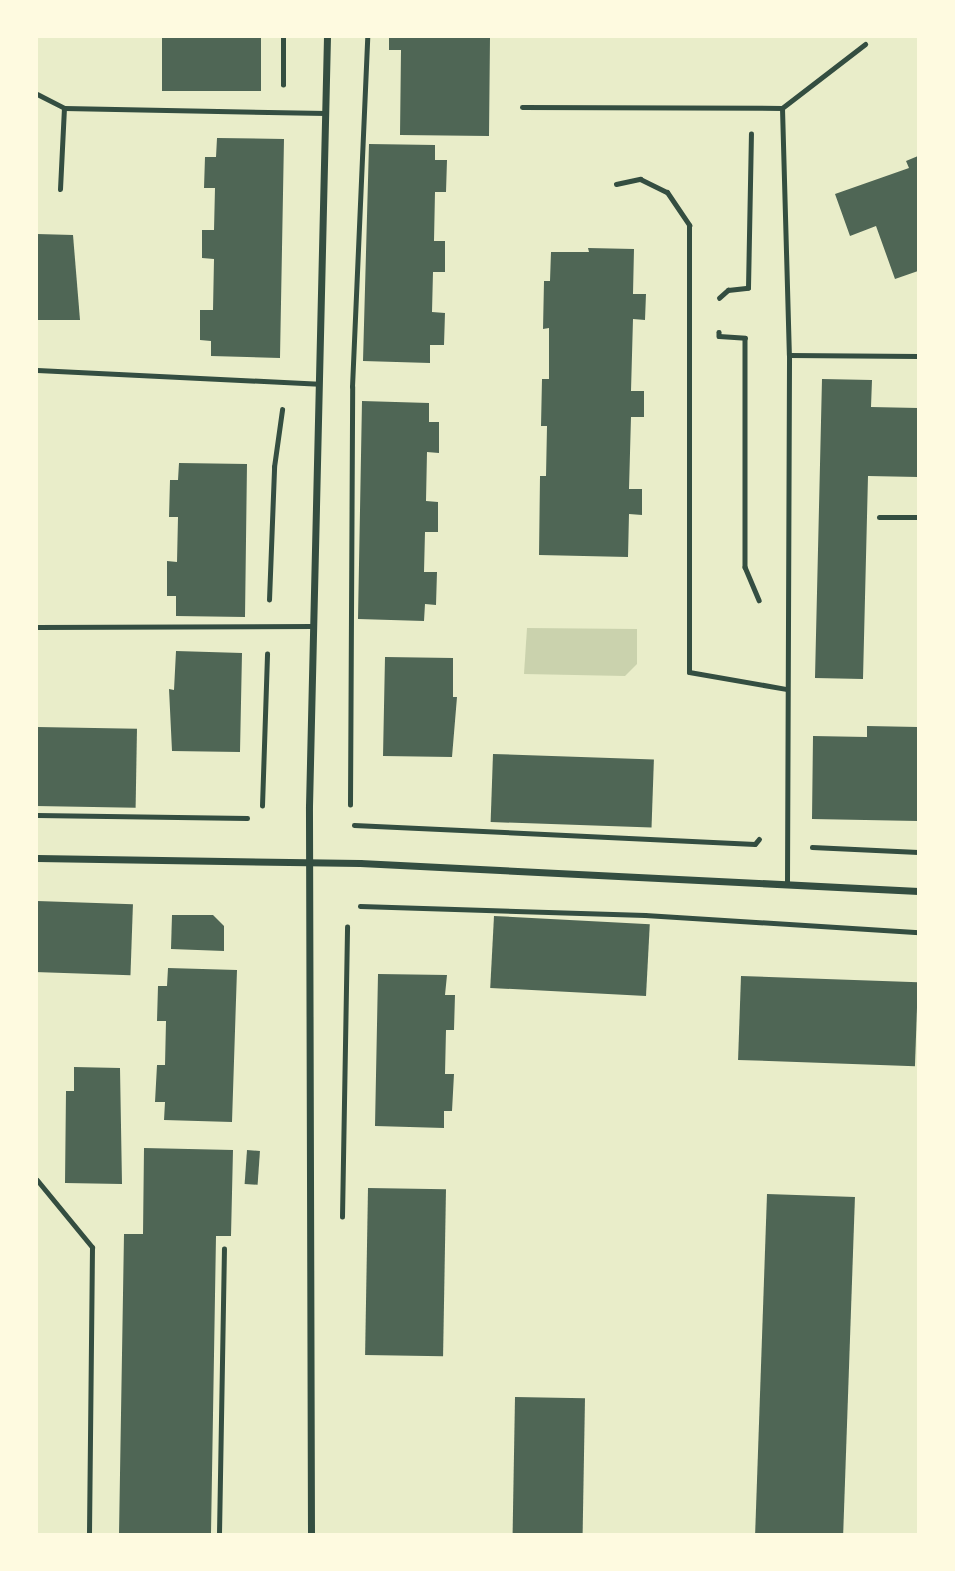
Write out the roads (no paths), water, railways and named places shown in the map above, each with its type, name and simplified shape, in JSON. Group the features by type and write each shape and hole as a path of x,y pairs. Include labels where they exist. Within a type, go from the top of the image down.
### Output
{"street":[{"path":"310,1534 309,861 327,37"},
{"path":"37,858 309,861 918,891"}],"lane":[{"path":"522,107 782,108 865,44"},
{"path":"37,94 64,108 326,113"},
{"path":"60,189 64,108"},
{"path":"782,108 789,355 787,884"},
{"path":"616,184 640,180 667,192 688,225 689,672 786,690"},
{"path":"789,355 918,356"},
{"path":"37,370 319,384"},
{"path":"879,517 918,517"},
{"path":"37,627 313,626"},
{"path":"37,1180 92,1247 89,1534"}]}
